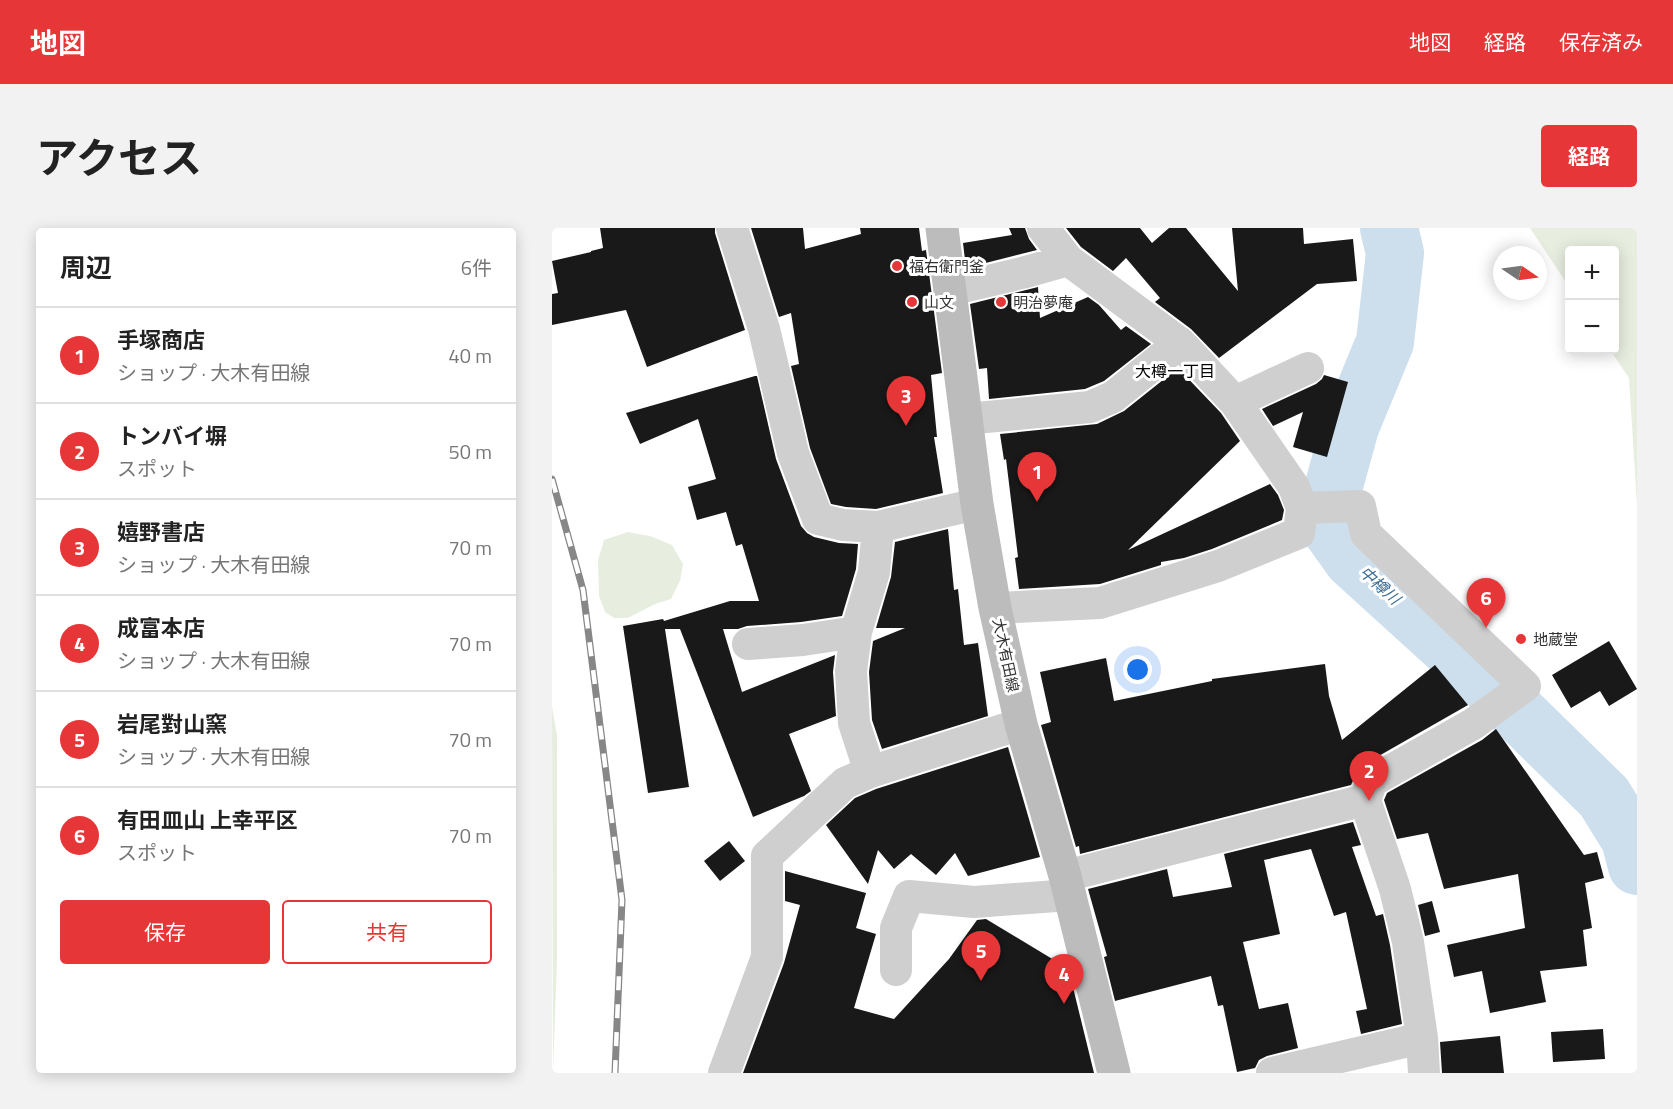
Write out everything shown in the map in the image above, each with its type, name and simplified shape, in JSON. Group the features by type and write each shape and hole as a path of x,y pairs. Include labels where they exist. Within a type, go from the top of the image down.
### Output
{"main road":[{"name":"大木有田線","path":"942,228 977,504 995,608 1021,724 1067,885 1114,1073"}],"street":[{"path":"732,228 764,328 793,453 818,519 843,525 878,527 977,504"},
{"path":"1043,228 1068,260 1180,343 1235,402 1308,508"},
{"path":"950,290 1068,260"},
{"path":"966,419 1090,407 1113,397 1180,343"},
{"path":"1235,402 1308,368"},
{"path":"1308,508 1360,506 1366,534 1525,686 1473,724 1372,781 1365,800 1395,889 1408,942 1422,1038 1424,1073"},
{"path":"995,608 1100,603 1218,566 1299,533 1308,508"},
{"path":"870,772 854,723 851,671 856,632 874,572 878,527"},
{"path":"748,644 856,632"},
{"path":"724,1073 767,957 767,856 845,783 870,772 1021,724"},
{"path":"896,970 896,928 909,896 974,902 1067,885 1365,800"},
{"path":"1272,1073 1422,1038"}],"shaded area":[{"path":"1530,228 1637,228 1637,505 1629,378 1613,354 1619,354 1619,246 1565,246 1565,281 1547,254 1547,246 1542,246"},
{"path":"628,532 650,536 672,545 683,564 680,581 671,599 655,604 628,618 614,618 605,612 599,596 598,560 604,540"},
{"path":"552,707 557,735 557,959 553,1073"}],"building":[{"path":"600,228 715,228 745,330 647,367 626,310 552,325 552,294 558,293 552,261 603,248"},
{"path":"751,228 803,228 805,249 861,234 860,228 919,228 922,251 926,250 942,373 931,375 937,437 934,437 943,493 876,509 831,504 810,448 791,366 799,364 791,313 779,317"},
{"path":"1009,228 1025,228 1037,250 966,268 963,243 1012,235"},
{"path":"1066,228 1140,228 1152,243 1169,228 1186,228 1238,291 1232,228 1303,228 1304,244 1353,239 1357,281 1317,284 1219,358 1191,329 1155,302 1160,298 1126,258 1113,271 1081,247"},
{"path":"1038,287 1040,318 1088,297 1099,305 1121,330 1126,326 1151,344 1104,381 1085,389 989,399 987,368 979,369 970,304"},
{"path":"1178,368 1221,413 1240,441 1128,550 1270,484 1278,495 1284,510 1282,520 1212,549 1184,558 1161,562 1161,565 1100,584 1019,589 1015,558 1018,557 1006,459 1004,460 1000,434 1097,424 1124,411"},
{"path":"1324,375 1348,382 1327,457 1293,447 1303,412 1273,426 1262,409 1316,384"},
{"path":"757,376 776,459 801,526 814,537 839,543 858,544 856,569 842,616 723,629 742,692 835,655 833,672 836,716 789,734 811,791 753,817 680,629 665,629 689,787 648,793 623,626 663,619 664,621 730,601 759,601 742,544 736,546 726,512 697,520 688,487 716,479 698,419 640,444 626,413"},
{"path":"948,529 954,590 958,589 964,645 978,643 988,716 882,749 872,720 869,672 873,641 905,628 876,628 891,577 895,542"},
{"path":"1609,641 1637,689 1609,706 1600,691 1571,708 1552,675"},
{"path":"1106,658 1114,701 1212,681 1212,679 1325,664 1329,696 1342,740 1435,665 1468,705 1363,765 1351,785 1080,854 1079,846 1076,847 1041,725 1051,722 1040,672"},
{"path":"1496,729 1584,855 1597,852 1604,878 1585,883 1592,928 1583,930 1587,966 1540,971 1546,1002 1490,1013 1482,971 1454,977 1447,945 1525,928 1518,874 1444,889 1428,833 1397,839 1384,800 1387,793 1482,740"},
{"path":"1008,747 1040,857 968,876 955,853 936,875 911,854 894,869 878,850 868,884 826,825 855,798 876,789"},
{"path":"1353,822 1361,845 1352,847 1376,916 1383,914 1402,1024 1361,1034 1356,1011 1367,1009 1346,912 1334,916 1311,849 1264,860 1280,934 1243,942 1259,1009 1288,1003 1298,1048 1267,1056 1259,1060 1255,1068 1237,1072 1223,1005 1218,1006 1211,976 1115,1001 1104,957 1107,956 1088,889 1167,869 1173,897 1232,887 1224,854"},
{"path":"729,841 745,861 720,881 704,861"},
{"path":"785,871 866,893 856,928 876,934 854,1008 894,1019 949,959 977,920 986,919 1054,960 1066,959 1094,1073 743,1073 784,963 800,905 785,901"},
{"path":"1432,901 1440,932 1425,936 1418,905"},
{"path":"1603,1029 1605,1059 1553,1062 1551,1032"},
{"path":"1500,1036 1504,1073 1442,1073 1440,1042"}],"waterway":[{"name":"中樽川","path":"1389,228 1395,253 1385,342 1350,427 1333,489 1332,531 1352,559 1473,669 1604,797 1630,839 1637,866"}],"railway":[{"path":"552,479 583,590 622,900 615,1073"}],"place":[{"name":"福右衛門釜","path":"897,266"},
{"name":"山文","path":"912,302"},
{"name":"明治夢庵","path":"1001,302"},
{"name":"嬉野書店","path":"906,426"},
{"name":"手塚商店","path":"1037,502"},
{"name":"有田皿山 上幸平区","path":"1486,628"},
{"name":"地蔵堂","path":"1521,639"},
{"name":"トンバイ塀","path":"1369,801"},
{"name":"岩尾對山窯","path":"981,981"},
{"name":"成富本店","path":"1064,1004"}],"district":[{"name":"大樽一丁目","path":"1175,371"}]}
